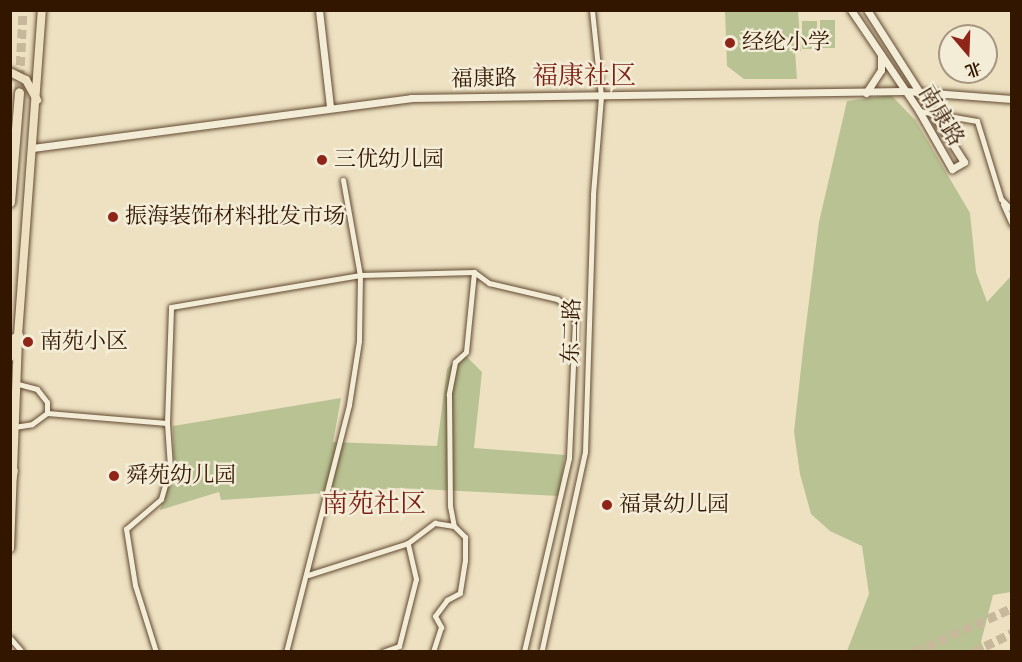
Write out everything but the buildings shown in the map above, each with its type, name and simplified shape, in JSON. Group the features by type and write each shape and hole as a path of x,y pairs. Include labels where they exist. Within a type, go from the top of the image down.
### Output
{"highway":[{"path":"10,202 19,92"},
{"path":"10,356 12,340 18,335"},
{"path":"10,485 13,470"}],"main road":[{"path":"10,548 15,515 13,470 18,384 18,335 42,10"},
{"path":"10,72 26,80 37,101"}],"street":[{"path":"319,10 330,107"},
{"name":"东二路","path":"542,649 585,452 593,194 601,96 592,10"},
{"name":"南康路","path":"851,10 919,111 952,169 964,162 867,10"},
{"path":"866,93 881,70 881,52"},
{"name":"福康路","path":"32,148 411,98 905,91 1011,99"},
{"path":"919,111 977,121 982,128 1001,199 1011,224"},
{"path":"286,651 308,575 349,405 359,341 360,275 343,180"},
{"path":"1001,199 1011,210"},
{"path":"454,526 447,450 449,394 455,363 466,352 474,272"},
{"path":"156,651 135,585 126,529 161,499 170,467 167,423 171,307 360,275 474,272 489,283 557,299 568,307 575,320 569,458 524,651"},
{"path":"18,384 38,389 46,402 47,413"},
{"path":"14,427 32,424 47,413 167,423"},
{"path":"308,575 408,543 435,523 454,526 465,537 460,593 447,600 435,616 441,627 433,651"},
{"path":"382,651 399,646 416,579 408,543"},
{"path":"10,638 22,651"}],"green space":[{"path":"725,11 798,11 801,51 795,51 797,79 744,79 727,66"},
{"path":"820,20 835,20 835,48 820,48"},
{"path":"802,21 817,21 817,49 802,49"},
{"path":"891,95 916,121 970,213 976,272 987,302 1011,276 1011,592 993,595 981,642 985,651 847,651 869,594 862,546 830,531 811,514 800,474 794,432 804,341 819,222 847,101"},
{"path":"462,352 482,372 474,448 565,455 559,496 400,488 221,500 219,492 160,510 174,467 173,426 341,398 333,442 437,446 447,369"}],"tunnel":[{"path":"19,92 23,10"},
{"path":"914,652 1012,608"},
{"path":"973,652 1012,633"}],"place":[{"name":"经纶小学","path":"730,43"},
{"name":"三优幼儿园","path":"322,160"},
{"name":"振海装饰材料批发市场","path":"113,217"},
{"name":"南苑小区","path":"28,342"},
{"name":"舜苑幼儿园","path":"114,476"},
{"name":"福景幼儿园","path":"607,505"}],"district":[{"name":"福康社区","path":"584,77"},
{"name":"南苑社区","path":"374,505"}]}
